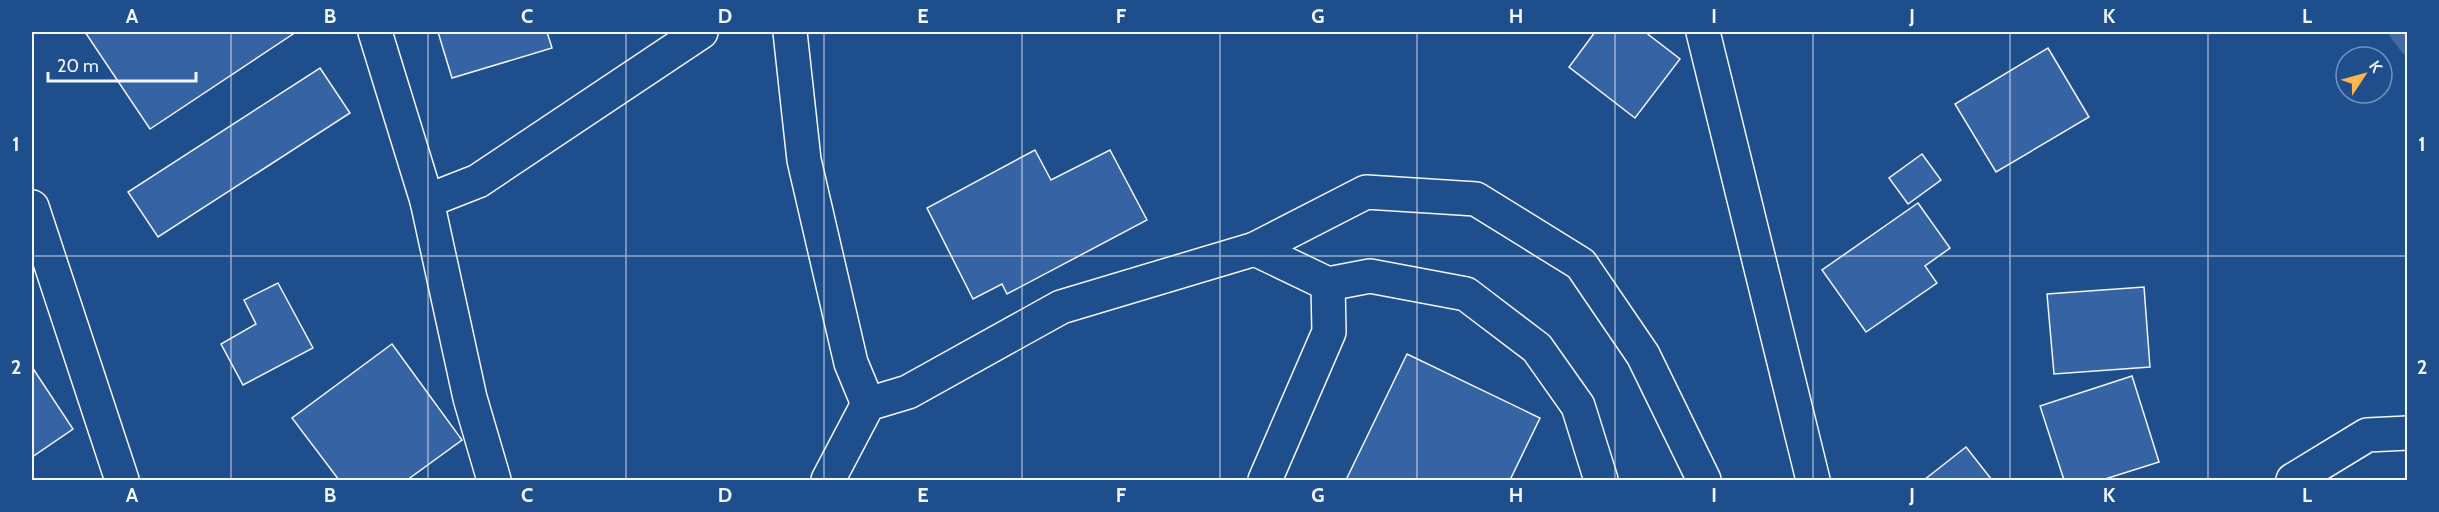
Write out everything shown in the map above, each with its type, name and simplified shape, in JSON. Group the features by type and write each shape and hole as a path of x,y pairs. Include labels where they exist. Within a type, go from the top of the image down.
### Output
{"street":[{"path":"375,32 427,201 470,398 494,480"},
{"path":"427,201 478,181 701,32"},
{"path":"790,32 804,160 851,363 868,404"},
{"path":"1703,32 1813,480"},
{"path":"828,480 868,404 908,392 1061,307 1255,249 1366,192 1476,199 1581,264 1643,355 1704,480"},
{"path":"32,207 122,480"},
{"path":"1255,249 1328,284 1370,276 1466,294 1537,348 1578,406 1601,480"},
{"path":"1265,480 1329,332 1328,284"},
{"path":"2293,480 2367,435 2408,433"}],"building":[{"path":"85,32 296,32 150,129"},
{"path":"438,32 547,32 552,48 452,78"},
{"path":"1595,32 1645,32 1680,59 1635,118 1569,67"},
{"path":"2048,48 2089,117 1996,172 1955,104"},
{"path":"320,68 350,113 158,237 128,192"},
{"path":"1035,150 1051,180 1110,150 1147,220 1007,294 1002,284 973,299 927,208"},
{"path":"1922,154 1941,180 1908,204 1889,178"},
{"path":"1918,203 1950,248 1925,266 1937,283 1866,332 1822,270"},
{"path":"278,283 313,348 243,385 221,344 256,324 244,300"},
{"path":"2144,287 2150,367 2054,374 2047,294"},
{"path":"392,344 462,440 407,480 339,480 292,418"},
{"path":"1407,354 1540,418 1510,480 1346,480"},
{"path":"32,367 73,429 32,457"},
{"path":"2132,376 2159,462 2102,480 2064,480 2040,406"},
{"path":"1966,447 1992,480 1924,480"}],"waterway":[{"path":"2396,32 2408,48"}]}
